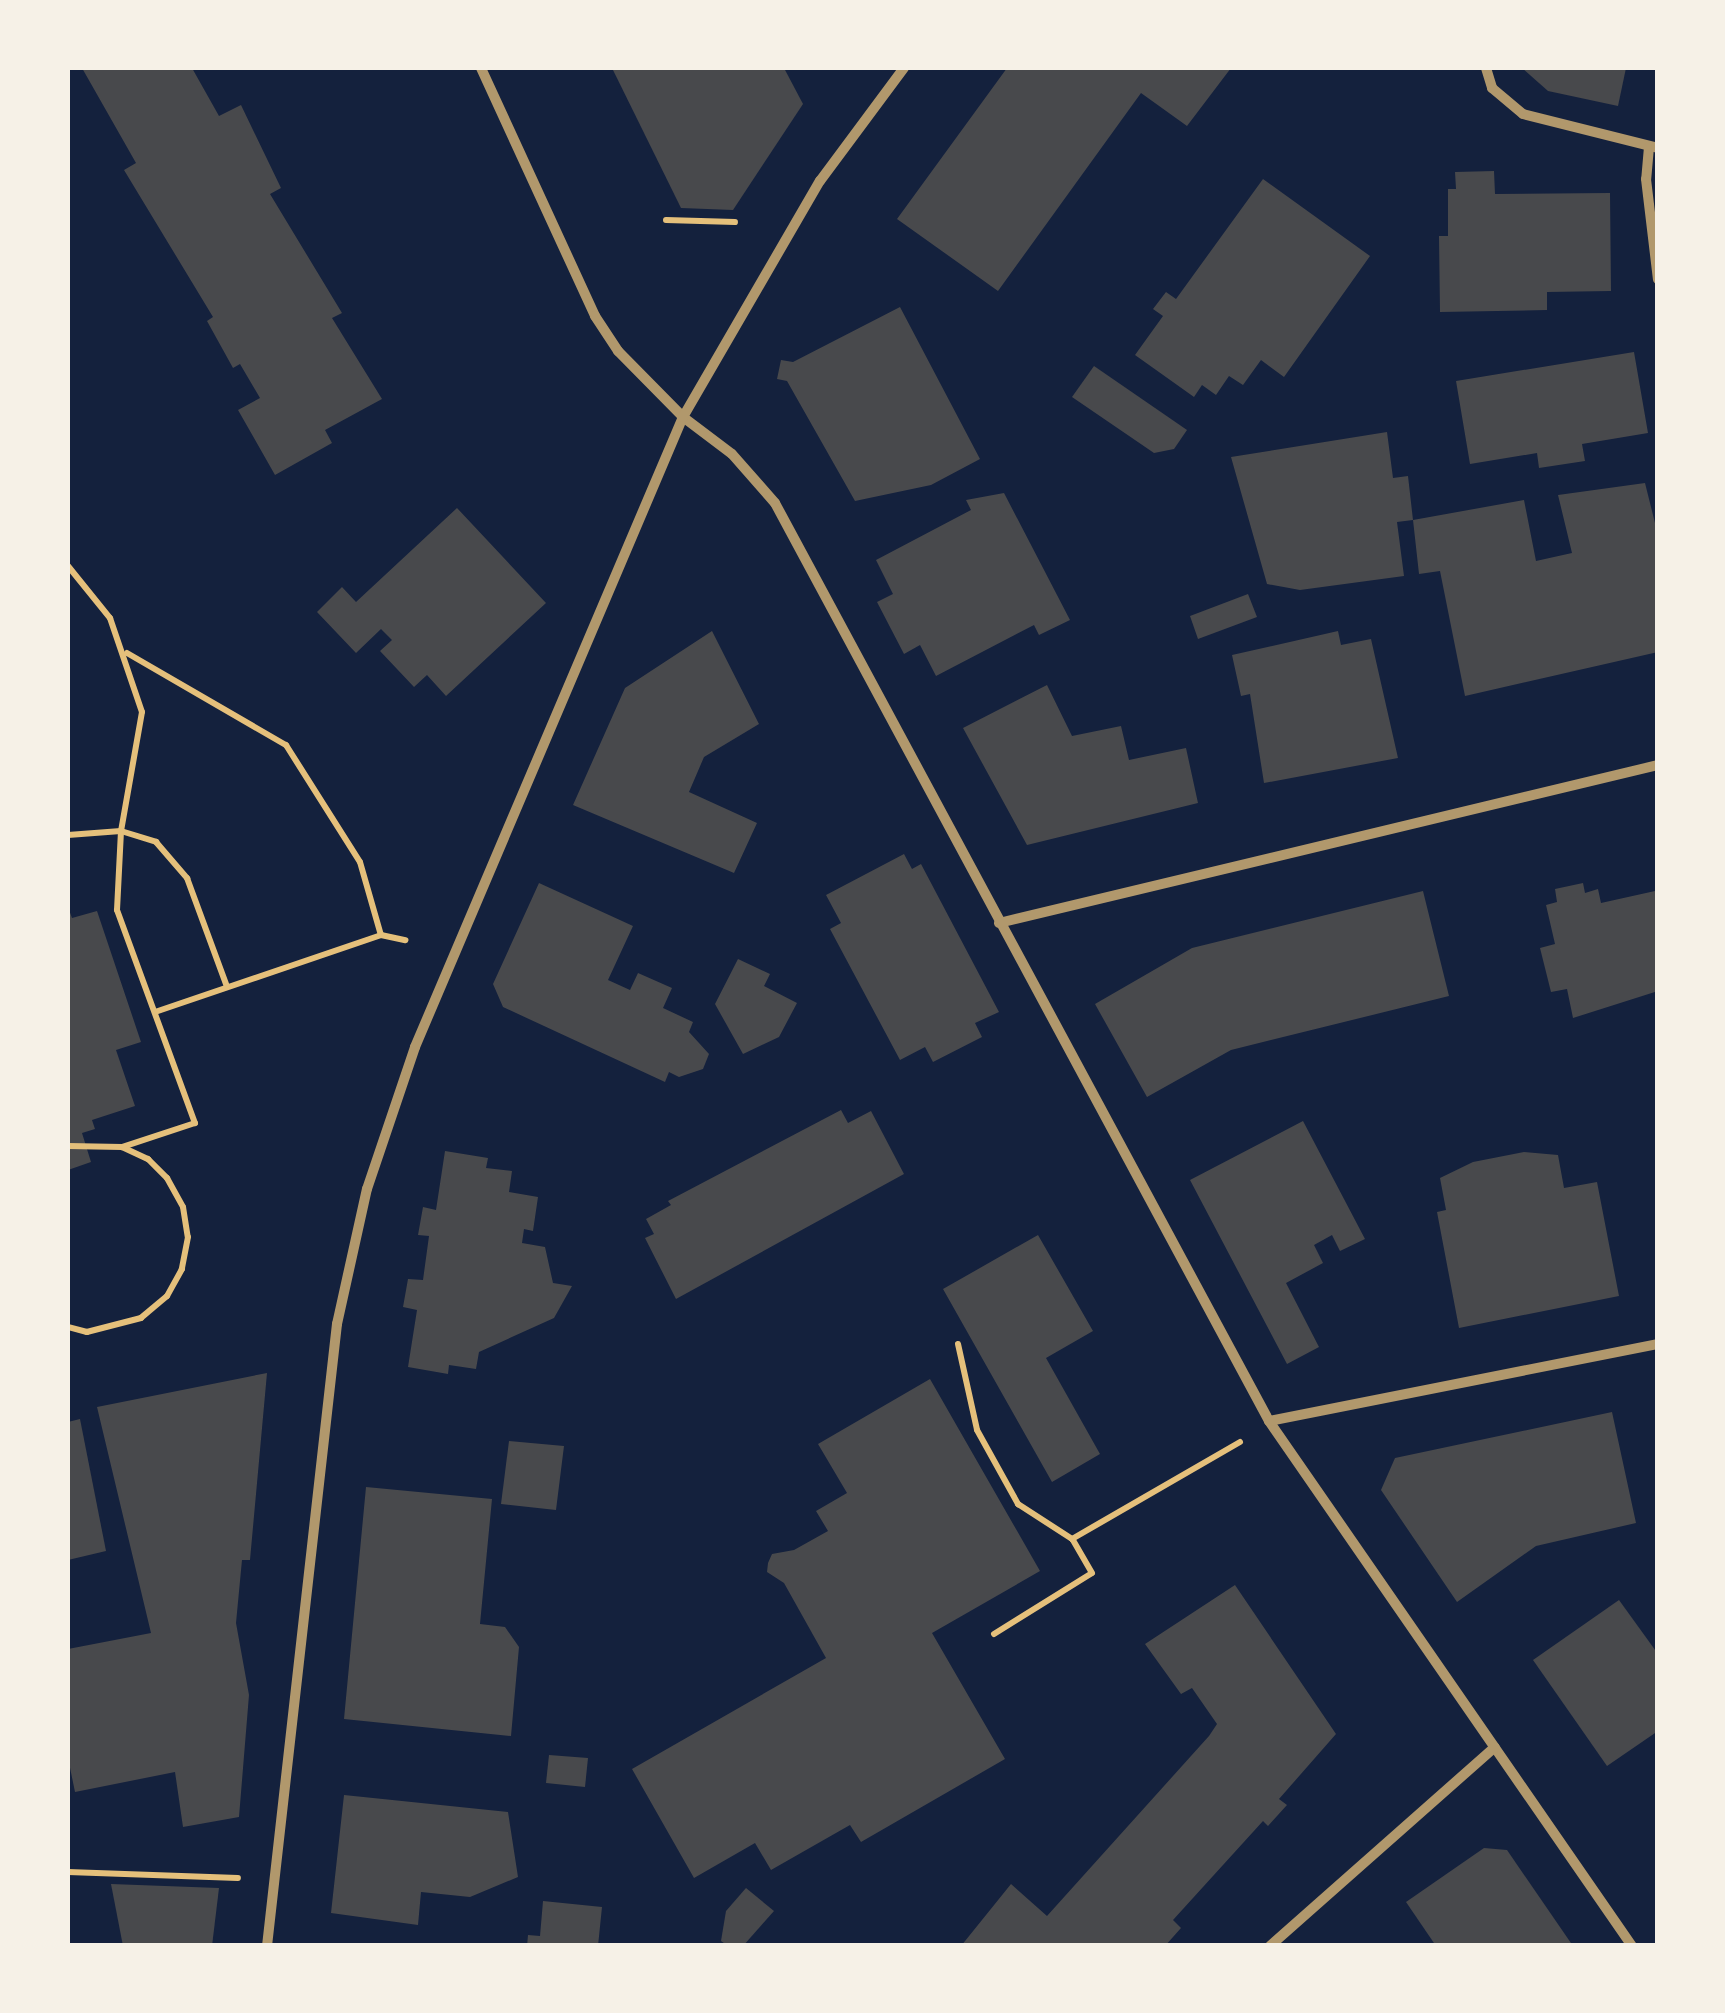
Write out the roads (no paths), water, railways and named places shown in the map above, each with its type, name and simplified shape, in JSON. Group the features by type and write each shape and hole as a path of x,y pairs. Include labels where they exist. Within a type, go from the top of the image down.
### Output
{"street":[{"path":"481,68 594,316 639,376 684,418 732,454 775,503 1269,1420 1632,1946"},
{"path":"267,1946 336,1324 367,1188 422,1030 684,418 820,182 904,68"},
{"path":"1486,68 1492,88 1523,114 1653,147 1646,180 1658,279"},
{"path":"999,923 1658,765"},
{"path":"1269,1420 1658,1344"},
{"path":"1270,1946 1495,1747"}]}
